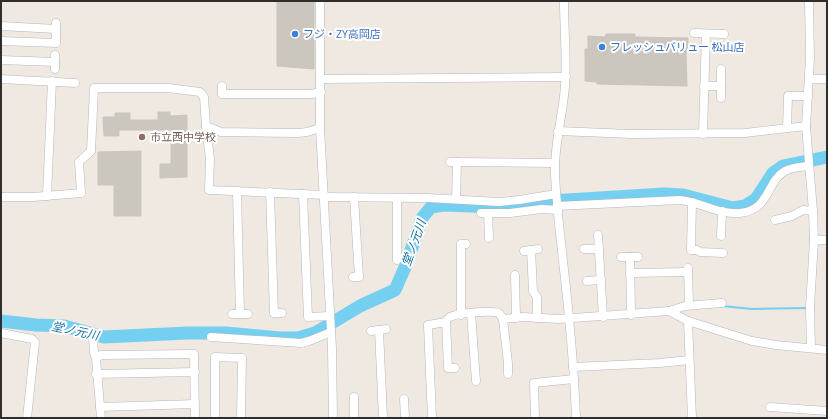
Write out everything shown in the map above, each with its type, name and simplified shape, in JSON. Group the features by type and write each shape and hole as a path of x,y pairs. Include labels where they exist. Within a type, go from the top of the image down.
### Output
{"street":[{"path":"320,1 320,128 331,332 333,418"},
{"path":"564,1 566,77 555,163 557,202 569,318 576,418"},
{"path":"809,1 810,58 806,126 814,240 810,307 811,348"},
{"path":"1,26 56,26 56,44 1,41"},
{"path":"694,34 724,34"},
{"path":"703,134 706,34"},
{"path":"1,60 55,62"},
{"path":"721,69 721,98"},
{"path":"321,79 566,77"},
{"path":"1,78 75,83"},
{"path":"809,79 827,79"},
{"path":"47,196 52,81"},
{"path":"222,86 222,94 312,94 321,92"},
{"path":"704,86 721,86"},
{"path":"1,197 81,194 79,162 91,151 94,88 168,88 200,92 204,97 210,159 209,190 324,196 456,200 557,202 671,200 692,202 732,213 747,211 762,202 780,175 792,168 809,162"},
{"path":"787,128 788,96 808,96"},
{"path":"206,126 221,132 298,133 320,128"},
{"path":"558,131 630,134 703,134 745,133 806,126"},
{"path":"456,200 454,162 555,163"},
{"path":"237,191 238,234 243,271 240,314"},
{"path":"270,192 275,229 274,313 282,313"},
{"path":"303,194 308,316 330,316"},
{"path":"353,277 359,277 354,197"},
{"path":"397,198 398,260"},
{"path":"489,238 485,213 510,213 525,215 557,202"},
{"path":"692,202 691,250 723,253"},
{"path":"775,220 792,216 800,211 813,210"},
{"path":"721,236 722,211"},
{"path":"238,234 248,233"},
{"path":"598,236 603,316"},
{"path":"814,240 827,240"},
{"path":"461,315 460,244 466,244"},
{"path":"584,249 599,248"},
{"path":"531,250 533,291 536,297 537,318"},
{"path":"621,257 634,257 630,273 631,315"},
{"path":"630,273 688,270 688,306"},
{"path":"515,275 516,318"},
{"path":"587,281 601,280"},
{"path":"503,319 537,318 559,320 569,318 631,315 669,311 688,306 722,303"},
{"path":"669,311 688,321 752,341 827,350"},
{"path":"471,313 476,381"},
{"path":"432,418 428,325 446,322 451,316 471,313 499,313 503,319 508,374"},
{"path":"688,321 692,418"},
{"path":"446,322 448,368 456,368"},
{"path":"379,330 377,363 386,397 383,418"},
{"path":"1,332 32,338 35,342 27,418"},
{"path":"211,337 301,343 331,332"},
{"path":"93,338 101,418"},
{"path":"96,358 101,355 194,354 195,418"},
{"path":"215,418 216,357 242,358 241,418"},
{"path":"573,367 660,363 689,360"},
{"path":"96,374 194,372"},
{"path":"535,418 534,383 574,380"},
{"path":"422,391 431,390"},
{"path":"354,397 354,418"},
{"path":"404,399 405,418"},
{"path":"100,407 195,404"},
{"path":"770,406 817,414 827,411"}],"building":[{"name":"フジ・ZY高岡店","path":"277,1 314,1 314,69 277,66"},
{"path":"606,34 635,34 635,37 688,38 688,51 686,51 687,86 597,84 597,82 585,81 585,49 588,49 588,36 605,37"},
{"path":"158,112 170,112 170,116 187,115 187,177 160,178 160,164 171,164 171,130 119,130 119,136 104,136 103,117 115,117 115,113 130,113 130,120 158,120"},
{"path":"141,151 141,216 114,216 114,185 98,185 98,152"}],"waterway":[{"name":"堂ノ元川","path":"1,321 36,325 64,326 104,337 187,333 226,333 280,338 298,338 315,333 360,306 395,290 406,265 422,218 431,207 444,205 500,207 551,201 664,194 683,195 733,208 745,206 756,199 773,173 783,166 827,157"},
{"path":"722,306 752,309 807,308"}],"place":[{"name":"フジ・ZY高岡店","path":"295,34"},
{"name":"フレッシュバリュー 松山店","path":"602,47"},
{"name":"市立西中学校","path":"142,137"}]}
